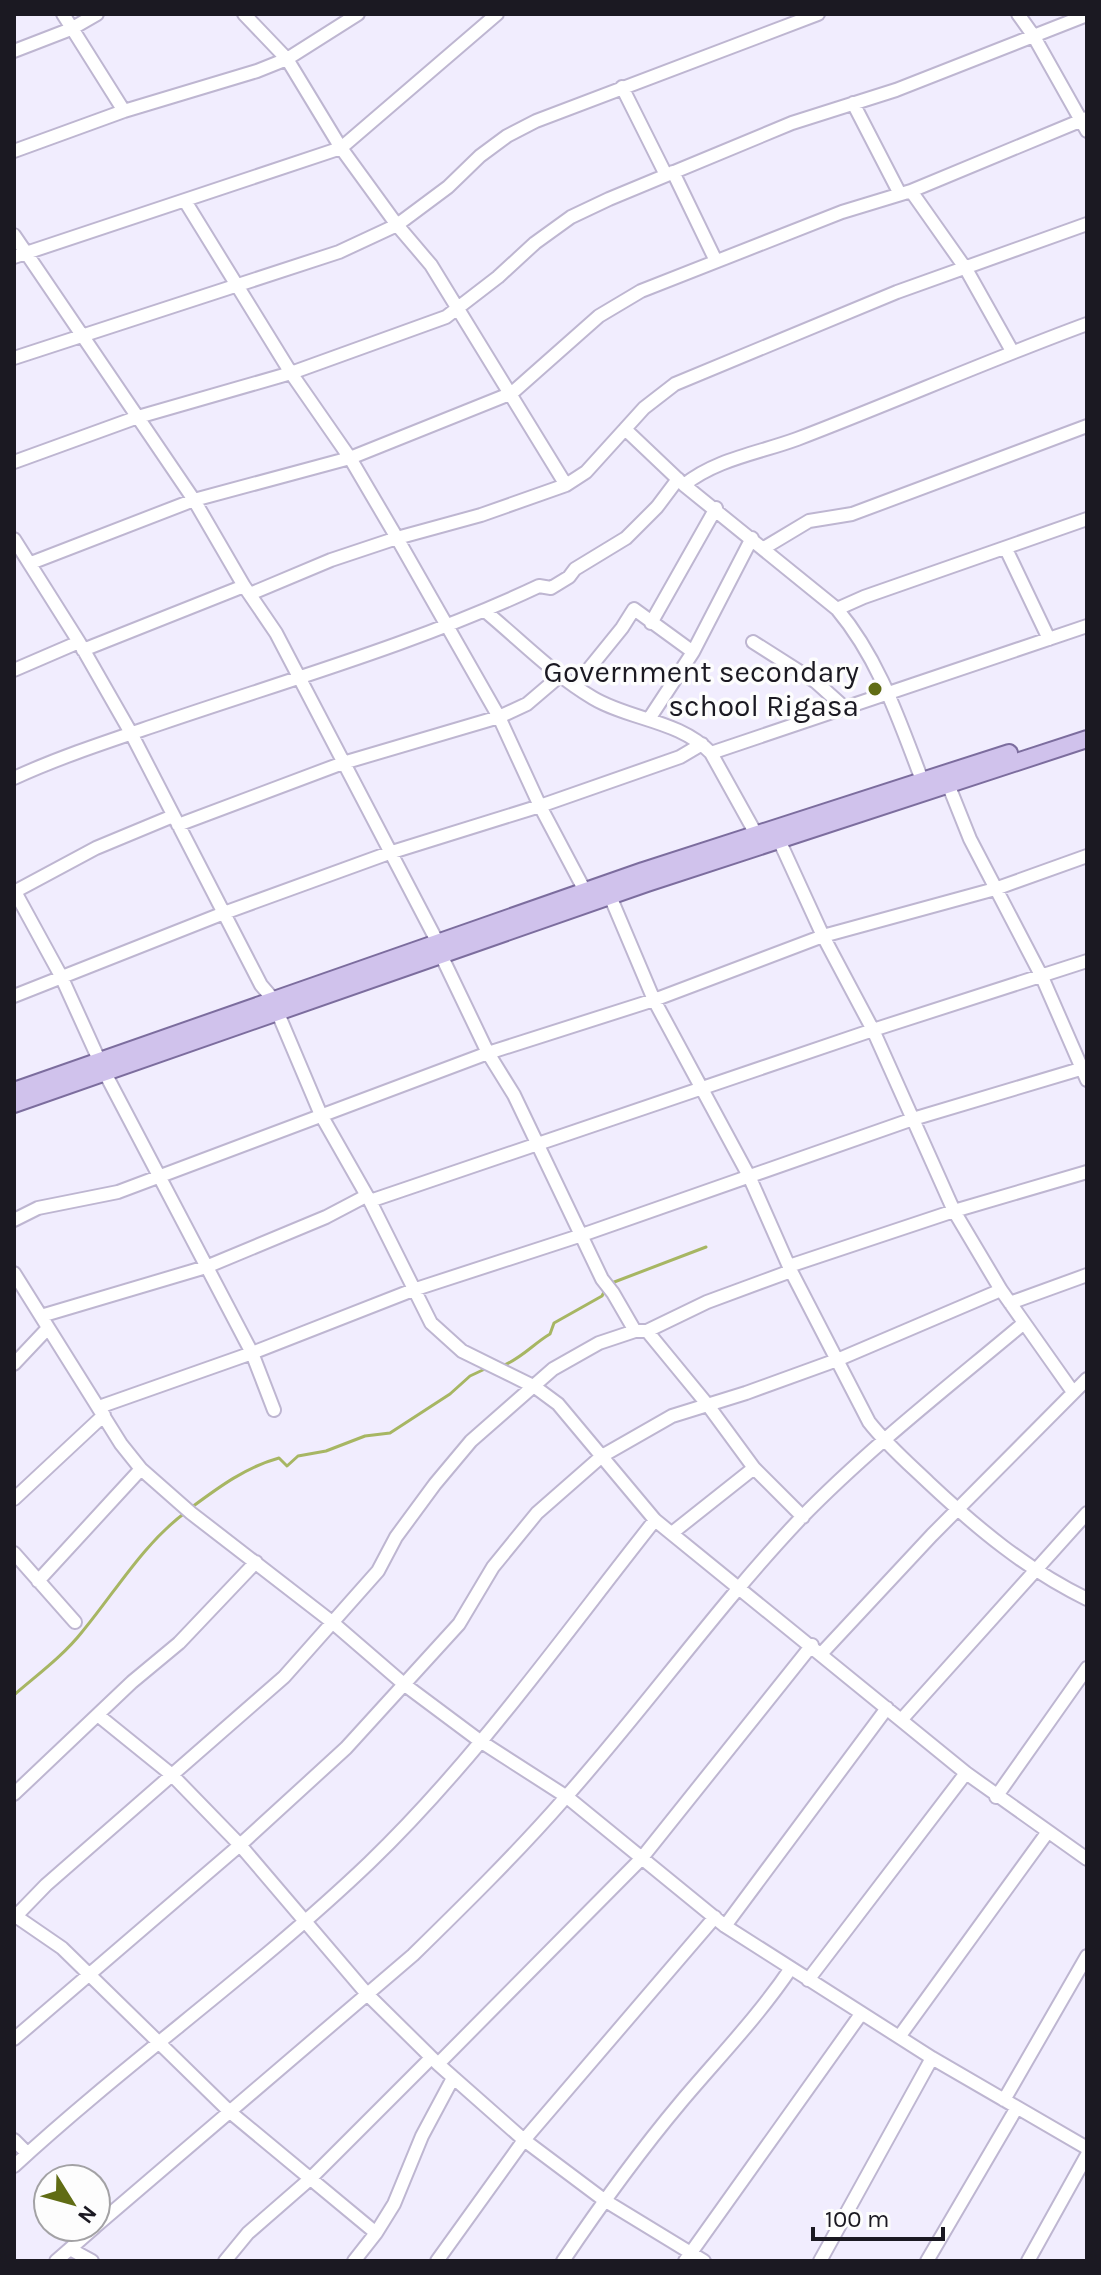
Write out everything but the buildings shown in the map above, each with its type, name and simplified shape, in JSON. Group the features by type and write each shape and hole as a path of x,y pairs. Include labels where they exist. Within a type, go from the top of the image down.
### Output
{"main road":[{"path":"440,949 585,891 1087,728"},
{"path":"14,1104 103,1067 275,1005 1087,739"},
{"path":"14,1091 103,1067"}],"street":[{"path":"63,14 124,111"},
{"path":"14,51 71,29 97,14"},
{"path":"244,14 287,59 341,148 397,225 431,265 566,485"},
{"path":"14,151 124,111 257,71 287,59 358,14"},
{"path":"20,255 341,148 497,14"},
{"path":"14,358 235,284 306,265 397,225 448,187 480,156 507,136 536,121 818,14"},
{"path":"23,559 194,500 350,458 512,393 599,316 641,291 842,212 906,192 1085,123 1018,14"},
{"path":"14,462 138,417 291,373 446,317 571,217 792,123 896,90 1087,15"},
{"path":"622,87 716,261"},
{"path":"853,103 906,192 966,269 1012,351"},
{"path":"185,201 291,373 350,458 397,538 499,717 540,806 585,891"},
{"path":"14,670 331,560 481,515 566,485 586,472 644,408 675,384 897,292 1087,224"},
{"path":"14,235 20,255 82,334 194,500 300,676 440,949 488,1053 514,1095 602,1279 641,1331 707,1404 754,1468 803,1517"},
{"path":"14,778 131,733 447,626 539,586 551,588 569,577 575,569 626,538 681,482 1087,324"},
{"path":"764,548 809,521 852,514 1087,426"},
{"path":"625,429 681,482 837,609 883,680 922,780"},
{"path":"651,623 716,508"},
{"path":"837,609 1087,519"},
{"path":"649,719 693,652 752,538"},
{"path":"14,539 23,559 81,646 131,733 261,985 275,1005 321,1115 431,1323 462,1351 535,1387 566,1412 655,1520 996,1797 1047,1833 1085,1854"},
{"path":"1006,549 1049,639"},
{"path":"575,686 634,609 693,652"},
{"path":"485,611 561,675 595,699 682,732 706,748 756,834"},
{"path":"14,996 224,913 389,853 540,806 706,748 846,709 1087,626"},
{"path":"753,642 816,682 846,709"},
{"path":"274,1410 252,1353 103,1067 61,976 14,891 96,848 343,763 499,717 527,704 561,675"},
{"path":"14,1499 102,1411 413,1290 582,1235 913,1119 1085,1072 1042,977 970,839 948,784"},
{"path":"779,840 823,936 873,1030 954,1211 1001,1290 1073,1392"},
{"path":"14,1220 38,1208 118,1192 488,1053 654,1000 823,936 995,889 1087,856"},
{"path":"610,896 654,1000 749,1176 790,1269 869,1422 884,1441 958,1510 1035,1572 1087,1599"},
{"path":"41,1316 206,1267 368,1199 1087,961"},
{"path":"376,2233 230,2112 62,1948 15,1916 46,1885 284,1677 378,1571 396,1537 471,1441 553,1369 599,1343 641,1331 790,1269 954,1211 1087,1172"},
{"path":"14,1273 121,1444 141,1469 332,1622 405,1685 480,1741 567,1797 720,1922 808,1980 1016,2109 1083,2146 1087,2132"},
{"path":"1010,1303 1087,1275"},
{"path":"14,2039 240,1845 346,1748 459,1624 493,1567 537,1513 602,1456 672,1416 837,1360 1001,1290"},
{"path":"112,2213 413,1955 466,1904 567,1797 739,1586 803,1517 884,1441 1024,1323"},
{"path":"14,1364 48,1328"},
{"path":"225,2261 248,2233 435,2061 641,1859 817,1650 1087,1379"},
{"path":"672,1533 754,1468"},
{"path":"38,1581 141,1469"},
{"path":"902,1719 1087,1513"},
{"path":"14,2166 307,1921 370,1862 434,1796 480,1741 655,1520"},
{"path":"14,1553 75,1622"},
{"path":"14,1794 132,1682 179,1643 256,1562"},
{"path":"996,1797 1087,1668"},
{"path":"437,2261 524,2140 720,1922 887,1708"},
{"path":"99,1716 172,1775 240,1845 367,1994 453,2078 524,2140 604,2200 689,2256 704,2261"},
{"path":"808,1980 966,1773"},
{"path":"899,2037 1047,1833"},
{"path":"1004,2100 1087,1956"},
{"path":"563,2261 604,2200 680,2103 766,2006 791,1968"},
{"path":"689,2256 861,2014"},
{"path":"820,2261 932,2058"},
{"path":"354,2261 394,2204 422,2136 453,2078"},
{"path":"927,2261 1016,2109"},
{"path":"14,2140 27,2153"},
{"path":"1028,2261 1087,2155"},
{"path":"56,2261 77,2243"},
{"path":"70,2249 92,2261"}],"waterway":[{"path":"609,1284 706,1247"},
{"path":"502,1366 550,1334 554,1323 602,1296 605,1290"},
{"path":"192,1507 233,1478 267,1462 279,1458 287,1466 298,1456 326,1451 365,1436 390,1433 450,1394 470,1376 487,1368"},
{"path":"14,1695 75,1641 143,1553 186,1512"}],"place":[{"name":"Government secondary school Rigasa","path":"875,689"}]}
